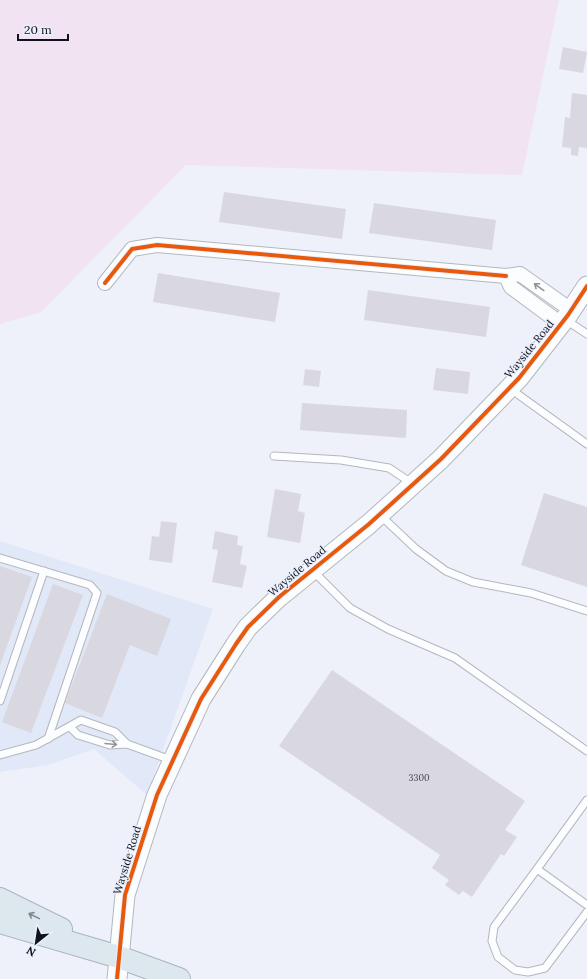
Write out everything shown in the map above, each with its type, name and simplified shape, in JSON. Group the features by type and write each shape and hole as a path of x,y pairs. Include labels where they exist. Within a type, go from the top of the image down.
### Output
{"highway":[{"path":"0,899 119,958"},
{"path":"0,922 119,958 179,979"}],"street":[{"path":"105,283 132,249 157,245 506,276 520,274 566,318"},
{"name":"Wayside Road","path":"117,979 125,895 157,795 201,699 236,644 248,627 279,597 380,514 441,459 509,388 566,318 587,286"}],"lane":[{"path":"566,318 587,334"},
{"path":"509,388 587,444"},
{"path":"274,456 341,460 389,468 413,484"},
{"path":"380,514 416,549 446,571 473,582 531,593 587,611"},
{"path":"0,558 90,585 96,593 48,739"},
{"path":"312,570 350,608 388,629 455,658 587,751"},
{"path":"0,701 44,571"},
{"path":"0,756 36,745 81,720 115,732 127,744"},
{"path":"70,726 78,735 110,745 127,744 172,760"},
{"path":"587,800 494,927 492,941 498,957 515,970 528,972 545,968 587,912"},
{"path":"537,869 587,905"}],"shaded area":[{"path":"0,0 559,0 522,175 186,165 41,312 0,324"},
{"path":"0,541 213,609 147,795 94,749 48,765 0,772"}],"building":[{"path":"563,47 587,52 583,73 559,69"},
{"path":"572,93 587,95 587,148 579,147 578,156 571,155 571,148 562,147 565,117 570,118"},
{"path":"224,192 346,209 342,239 219,222"},
{"path":"374,203 496,220 492,250 369,233"},
{"path":"158,273 280,293 275,322 153,302"},
{"path":"368,290 490,307 486,337 364,320"},
{"path":"436,368 470,372 468,394 433,390"},
{"path":"305,369 321,371 319,387 303,385"},
{"path":"302,403 407,410 406,438 300,430"},
{"path":"275,489 301,494 298,511 305,513 300,543 267,537"},
{"path":"544,493 587,507 587,587 521,565"},
{"path":"161,521 177,523 172,563 149,560 152,536 159,537"},
{"path":"215,531 238,536 237,545 243,546 240,564 247,566 242,588 212,582 218,550 212,549"},
{"path":"0,566 32,577 0,665"},
{"path":"53,584 83,595 31,733 2,722"},
{"path":"107,594 171,619 157,656 130,645 102,718 65,703"},
{"path":"332,670 525,801 505,830 517,837 504,856 501,854 472,897 463,891 459,895 445,885 449,880 432,868 440,855 279,746"}],"cycle path":[{"path":"105,283 132,249 157,245 506,276"},
{"path":"117,979 125,895 157,795 201,699 236,644 248,627 279,597 369,524 441,459 519,378 568,315 587,286"}]}
